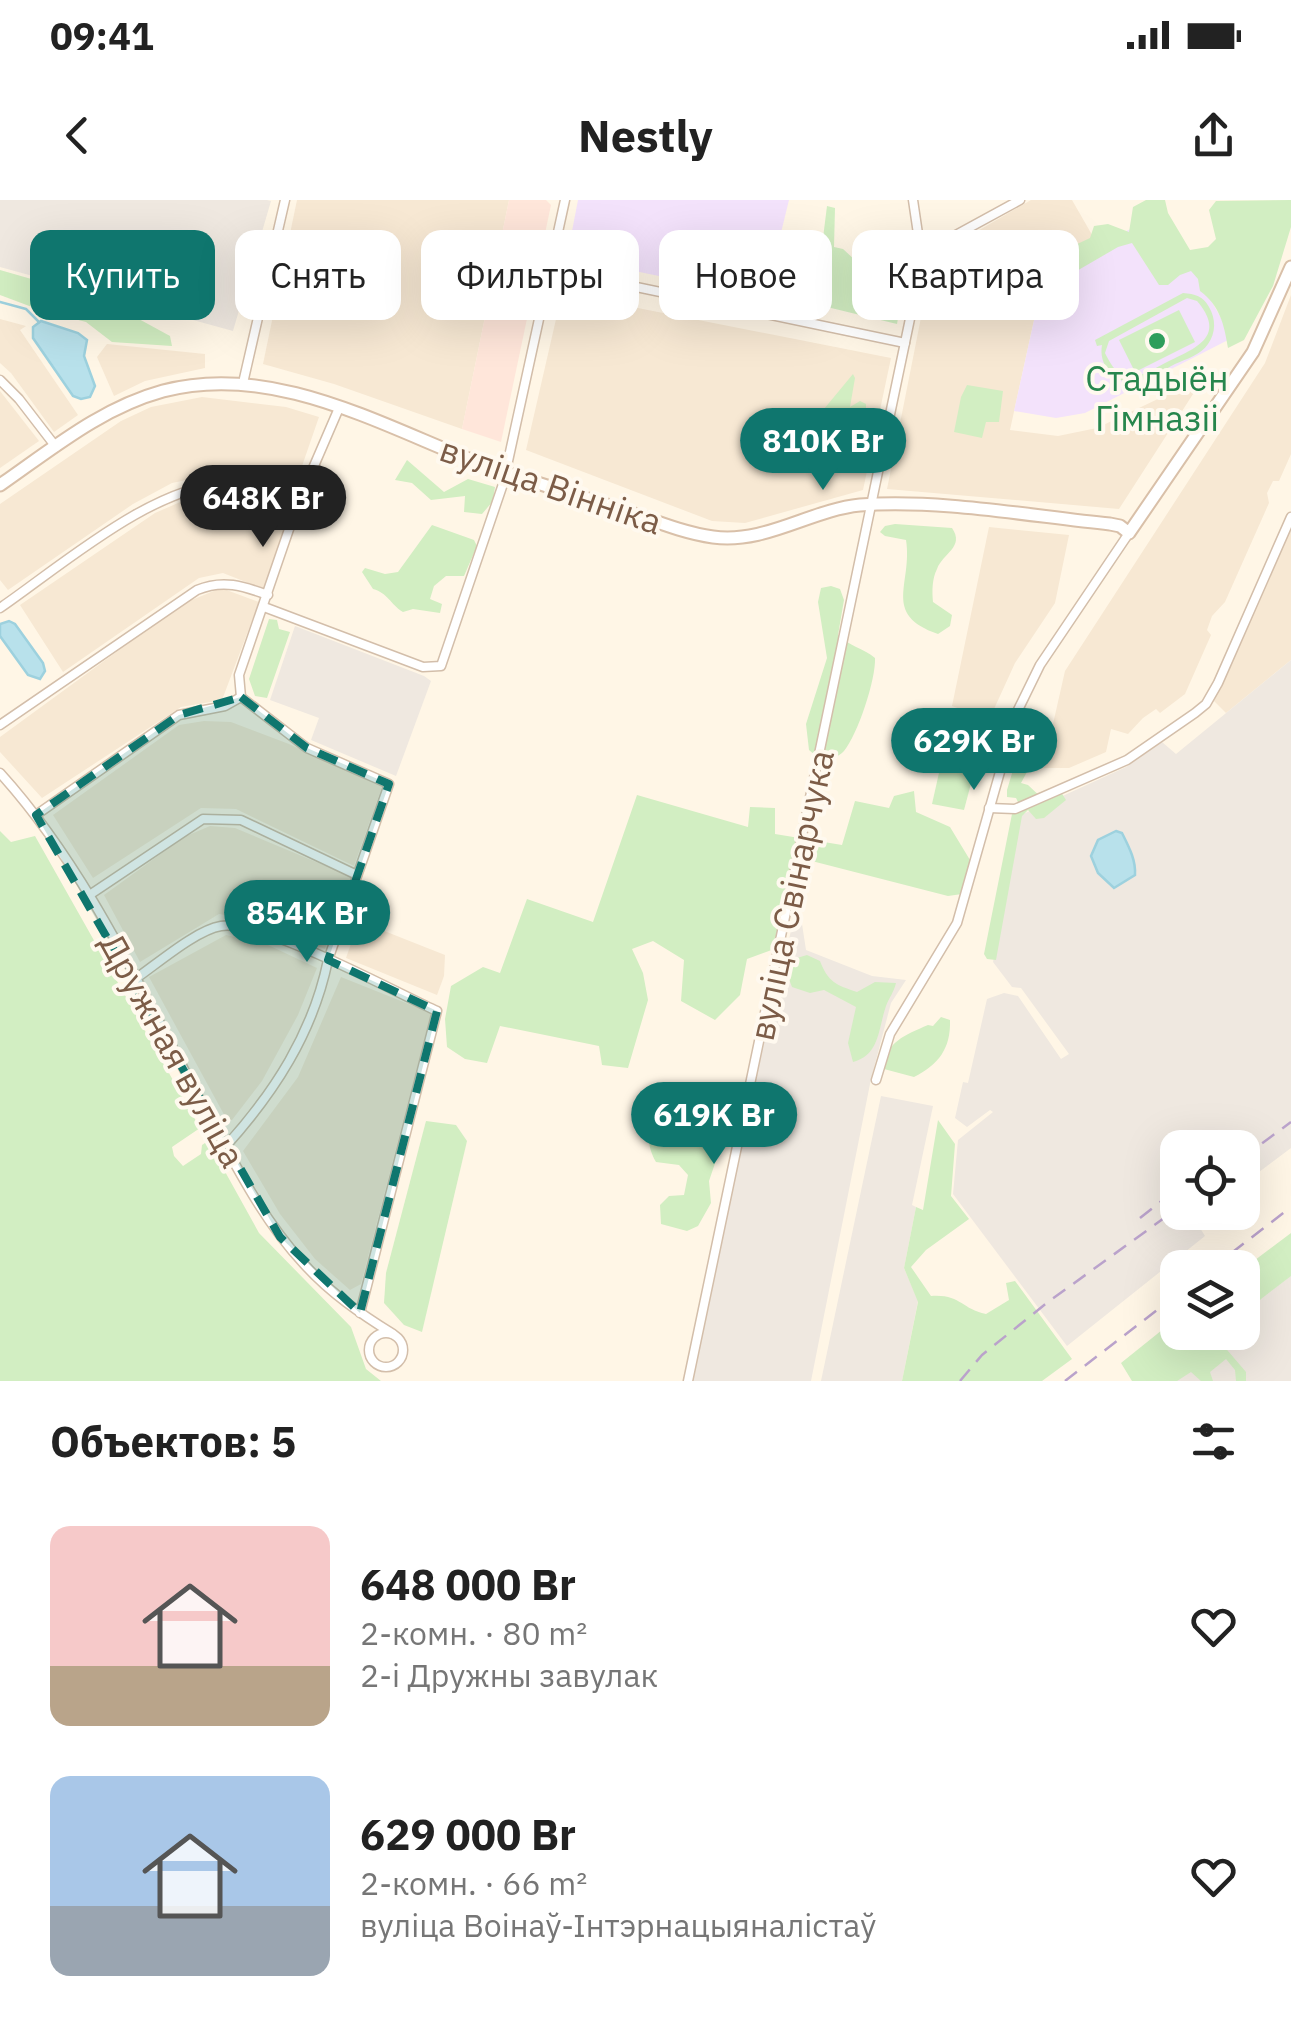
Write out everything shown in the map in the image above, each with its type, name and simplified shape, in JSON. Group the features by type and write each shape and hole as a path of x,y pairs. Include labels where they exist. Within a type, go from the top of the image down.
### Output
{"street":[{"path":"244,383 285,200"},
{"path":"558,230 564,200"},
{"name":"вуліца Свінарчука","path":"913,200 917,230"},
{"path":"965,230 1020,200"},
{"path":"876,1080 890,1034 956,923 970,887 1017,712 1040,665 1253,352 1291,267"},
{"path":"639,287 905,343"},
{"path":"264,607 423,667 440,666 488,536 539,320"},
{"name":"вуліца Свінарчука","path":"688,1381 909,320"},
{"path":"0,380 56,447"},
{"name":"вуліца Вінніка","path":"0,485 102,415 135,400 183,387 244,383 288,391 506,472 688,532 719,538 753,537 846,508 870,505 977,510 1110,524 1130,533"},
{"path":"225,1147 257,1111 288,1066 322,987 389,784 308,748 241,697 239,675 298,502 339,408"},
{"path":"0,608 140,511 187,488 231,484 262,489 298,502"},
{"path":"990,808 1015,810 1127,760 1206,704 1291,517"},
{"path":"0,725 197,590 210,584 226,584 268,595"},
{"path":"36,814 179,715 225,706 241,697"},
{"name":"Дружная вуліца","path":"0,773 36,814 88,896 225,1147 280,1237 306,1267 360,1314 394,1334"},
{"path":"88,896 203,820 221,817 241,820 357,875"},
{"path":"135,979 197,936 221,926 249,928 328,960 437,1012 360,1314 371,1328 369,1355 376,1364 392,1366 401,1358 403,1347 394,1334 377,1334 370,1343"}],"highlighted area":[{"path":"241,697 307,748 389,784 328,960 437,1011 360,1313 280,1237 36,815 179,715"}],"shaded area":[{"path":"0,200 271,201 263,230 235,230 233,331 193,320 215,320 215,230 30,230 30,275 0,267"},
{"path":"297,200 509,200 503,230 421,230 421,320 484,320 462,429 334,384 263,364 272,320 401,320 401,230 291,230"},
{"path":"509,200 546,200 551,205 546,230 503,230"},
{"path":"578,200 789,200 782,230 659,230 659,276 639,272 639,230 572,230"},
{"path":"1031,200 1072,200 1095,240 1079,248 1079,230 979,230"},
{"path":"1162,212 1232,338 1085,413 1056,418 1014,411 1034,320 1079,320 1079,256"},
{"path":"1291,295 1291,454 1279,481 1273,481 1267,493 1269,503 1225,602 1212,616 1207,630 1211,635 1185,694 1160,713 1156,709 1143,718 1128,734 1111,729 1106,752 1069,768 1043,768 1065,671 1265,363"},
{"path":"639,308 659,312 659,320 699,320 891,358 863,490 745,523 712,521 526,450 556,320 639,320"},
{"path":"0,319 26,326 20,330 78,415 54,432 0,363"},
{"path":"484,320 527,320 501,442 462,429"},
{"path":"921,320 1034,320 1010,430 1058,436 1097,428 1204,377 1119,509 887,489"},
{"path":"107,344 205,354 205,368 145,381 114,396 97,357"},
{"path":"0,391 39,441 0,468"},
{"path":"202,397 286,407 319,417 293,492 256,478 217,474 172,483 133,504 8,590 0,580 0,504 121,421 151,407"},
{"path":"217,494 252,496 290,509 264,589 223,573 199,578 63,672 20,605 155,513 185,500"},
{"path":"1291,526 1291,660 1226,713 1214,701"},
{"path":"989,527 1069,535 1055,603 1015,663 989,720 952,706"},
{"path":"221,588 259,602 222,700 181,707 42,798 0,752 0,737 182,604"},
{"path":"295,626 431,681 396,776 311,740 319,718 270,700"},
{"path":"1291,660 1291,1148 1260,1171 1260,1130 1160,1130 1160,1230 1201,1230 1205,1236 1187,1250 1160,1250 1160,1272 1067,1346 953,1194 958,1140 993,1112 990,1110 967,1127 955,1118 963,1082 968,1083 987,999 1004,993 1018,996 1061,1059 1069,1054 1021,988 1012,987 993,962 1021,815 1126,767 1162,742 1176,754"},
{"path":"231,722 382,787 354,866 236,809 201,808 93,878 53,815 179,725"},
{"path":"210,826 235,828 352,877 325,949 256,920 219,914 140,962 104,895 184,837"},
{"path":"798,898 806,950 872,976 906,980 891,1003 871,1079 811,1381 688,1381 768,1004 775,1004"},
{"path":"359,921 445,955 444,976 437,995 346,958"},
{"path":"226,935 266,944 317,968 298,1015 262,1081 232,1120 227,1120 149,977"},
{"path":"341,977 431,1013 361,1284 350,1290 315,1259 280,1214 243,1151 298,1077"},
{"path":"881,1096 933,1106 912,1205 916,1207 904,1268 918,1301 902,1381 821,1381"},
{"path":"1291,1275 1291,1381 1150,1381 1192,1350 1260,1350 1260,1299"}],"green space":[{"path":"1146,200 1165,200 1168,213 1190,250 1208,247 1216,239 1209,210 1216,201 1291,200 1291,227 1273,286 1244,340 1228,348 1220,316 1200,291 1198,279 1191,271 1168,285 1159,285 1132,243 1079,270 1079,243 1090,238 1094,226 1108,224 1129,232 1133,207"},
{"path":"827,206 835,208 834,247 852,257 852,313 832,308 832,230 824,230"},
{"path":"0,270 30,279 30,306 0,295"},
{"path":"1183,293 1204,300 1214,321 1213,335 1201,351 1139,381 1123,381 1110,373 1101,353 1102,345 1097,346 1095,340","holes":["1187,298 1197,301 1209,323 1209,331 1199,345 1136,376 1118,372 1105,353 1109,341"]},
{"name":"Стадыён Гімназіі","path":"1179,310 1195,342 1135,372 1119,340"},
{"path":"78,320 141,320 170,336 172,346 112,342"},
{"path":"853,374 850,407 860,401 866,404 866,411 849,426 848,434 854,438 854,445 838,447 835,433 819,430 822,414 837,416 836,426 842,413 824,409"},
{"path":"967,385 1003,391 999,422 986,422 982,438 954,432"},
{"path":"407,460 444,492 468,479 495,487 493,501 482,514 464,512 465,496 431,500 412,483 395,480"},
{"path":"895,524 952,528 955,535 955,545 940,563 933,581 933,602 952,615 950,626 938,634 910,617 905,607 906,540 880,532"},
{"path":"432,525 474,540 477,546 464,576 446,576 434,586 430,599 442,604 440,613 413,609 403,612 373,589 362,572 365,568 385,574 398,572"},
{"path":"821,588 840,589 844,600 838,635 875,658 875,667 865,706 849,743 840,755 822,761 809,750 806,724 827,658 818,602"},
{"path":"269,619 277,620 279,629 290,632 267,698 255,696 249,679"},
{"path":"952,715 986,727 964,810 932,804"},
{"path":"1028,720 1045,723 1036,771 1028,770 1021,783 1044,800 1061,792 1066,800 1044,818 1036,819 1028,810 1022,816 996,960 987,959 984,954 1012,814 1019,804 1016,798 1007,797 1007,790"},
{"path":"914,791 916,812 950,827 970,860 962,894 948,896 804,859 777,948 747,959 740,995 715,1020 681,1001 684,960 653,941 632,949 643,973 648,1000 628,1068 602,1065 599,1046 500,1026 487,1063 465,1059 447,1047 445,1019 451,986 483,967 500,973 527,899 593,922 637,795 748,827 750,807 775,808 775,834 842,845 855,801 889,808 894,796"},
{"path":"0,831 11,842 35,836 200,1128 172,1147 174,1156 183,1166 201,1154 202,1145 208,1141 259,1233 351,1327 366,1369 381,1381 0,1381"},
{"path":"807,955 820,961 834,982 857,992 875,982 896,983 877,1040 862,1059 853,1062 848,1043 856,1007 824,990 810,993 792,987 787,974 790,960"},
{"path":"941,1017 950,1020 948,1039 930,1067 914,1077 884,1069 892,1046 912,1032 933,1026"},
{"path":"693,1106 711,1106 726,1113 727,1128 709,1181 711,1203 698,1226 687,1231 661,1224 660,1205 669,1196 684,1195 688,1175 679,1165 656,1162 649,1139 650,1130 661,1117"},
{"path":"938,1120 955,1144 951,1196 969,1219 926,1250 911,1267 931,1296 949,1297 986,1314 1009,1300 1006,1283 1015,1281 1072,1359 1042,1381 902,1381 918,1302 904,1268 916,1207 923,1210"},
{"path":"426,1121 456,1125 467,1141 422,1332 404,1325 384,1303 386,1273"},
{"path":"1291,1233 1291,1276 1260,1300 1260,1256"},
{"path":"1160,1332 1160,1350 1227,1350 1246,1372 1246,1381 1236,1381 1235,1370 1226,1359 1210,1372 1213,1381 1201,1381 1191,1372 1177,1381 1132,1381 1121,1363"}],"water":[{"path":"41,321 78,333 87,340 84,356 95,386 90,397 73,396 33,338 33,327"},
{"path":"9,621 43,663 45,671 40,679 28,675 0,636 0,624"},
{"path":"1116,831 1122,833 1129,848 1135,875 1114,888 1098,873 1091,856 1098,840"}],"waterway":[{"path":"0,302 26,309 39,322"}],"railway":[{"path":"1260,1145 1291,1122"},
{"path":"1140,1218 1160,1202"},
{"path":"1235,1250 1291,1207"},
{"path":"960,1381 982,1355 1048,1302 1160,1221"},
{"path":"1065,1381 1160,1308"}],"place":[{"name":"Стадыён Гімназіі","path":"1157,341"}]}
